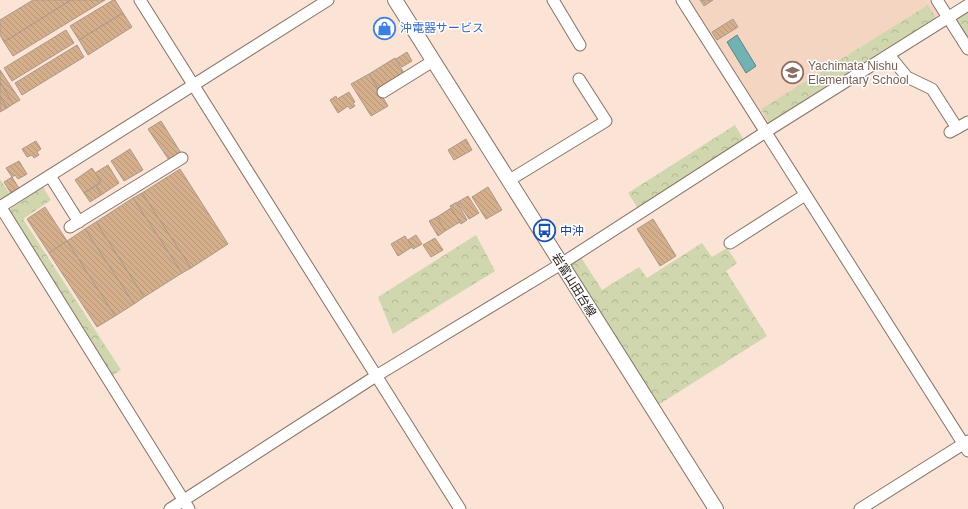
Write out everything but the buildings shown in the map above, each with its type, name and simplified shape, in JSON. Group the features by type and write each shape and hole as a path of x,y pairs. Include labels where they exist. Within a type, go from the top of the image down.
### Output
{"main road":[{"name":"岩富山田台線","path":"395,0 716,509"}],"street":[{"path":"140,0 460,509"},
{"path":"186,505 0,206 328,0"},
{"path":"553,0 580,45"},
{"path":"682,0 767,131 805,195 966,445 860,509"},
{"path":"937,0 968,49"},
{"path":"170,509 186,505 376,376 561,264 767,131 968,5"},
{"path":"889,54 908,77 932,89 954,130 968,122"},
{"path":"383,92 433,61"},
{"path":"508,181 606,121 578,79"},
{"path":"50,176 74,225 182,158"},
{"path":"730,243 805,195"}],"shaded area":[{"name":"Yachimata Nishu Elementary School","path":"686,0 929,0 941,18 767,128"}],"green space":[{"path":"928,5 936,18 769,122 761,109"},
{"path":"968,10 968,39 955,18"},
{"path":"735,125 745,142 639,210 628,193"},
{"path":"0,179 11,196 3,202 0,198"},
{"path":"43,187 51,200 23,219 121,370 113,375 7,211"},
{"path":"476,235 495,271 393,334 378,297"},
{"path":"702,243 712,257 727,248 737,263 726,271 767,336 658,405 568,264 580,256 602,290 639,267 647,278"}],"water":[{"path":"737,35 756,66 746,73 727,42"}],"place":[{"name":"沖電器サービス","path":"385,28"},
{"name":"Yachimata Nishu Elementary School","path":"793,73"},
{"name":"中沖","path":"545,231"}]}
